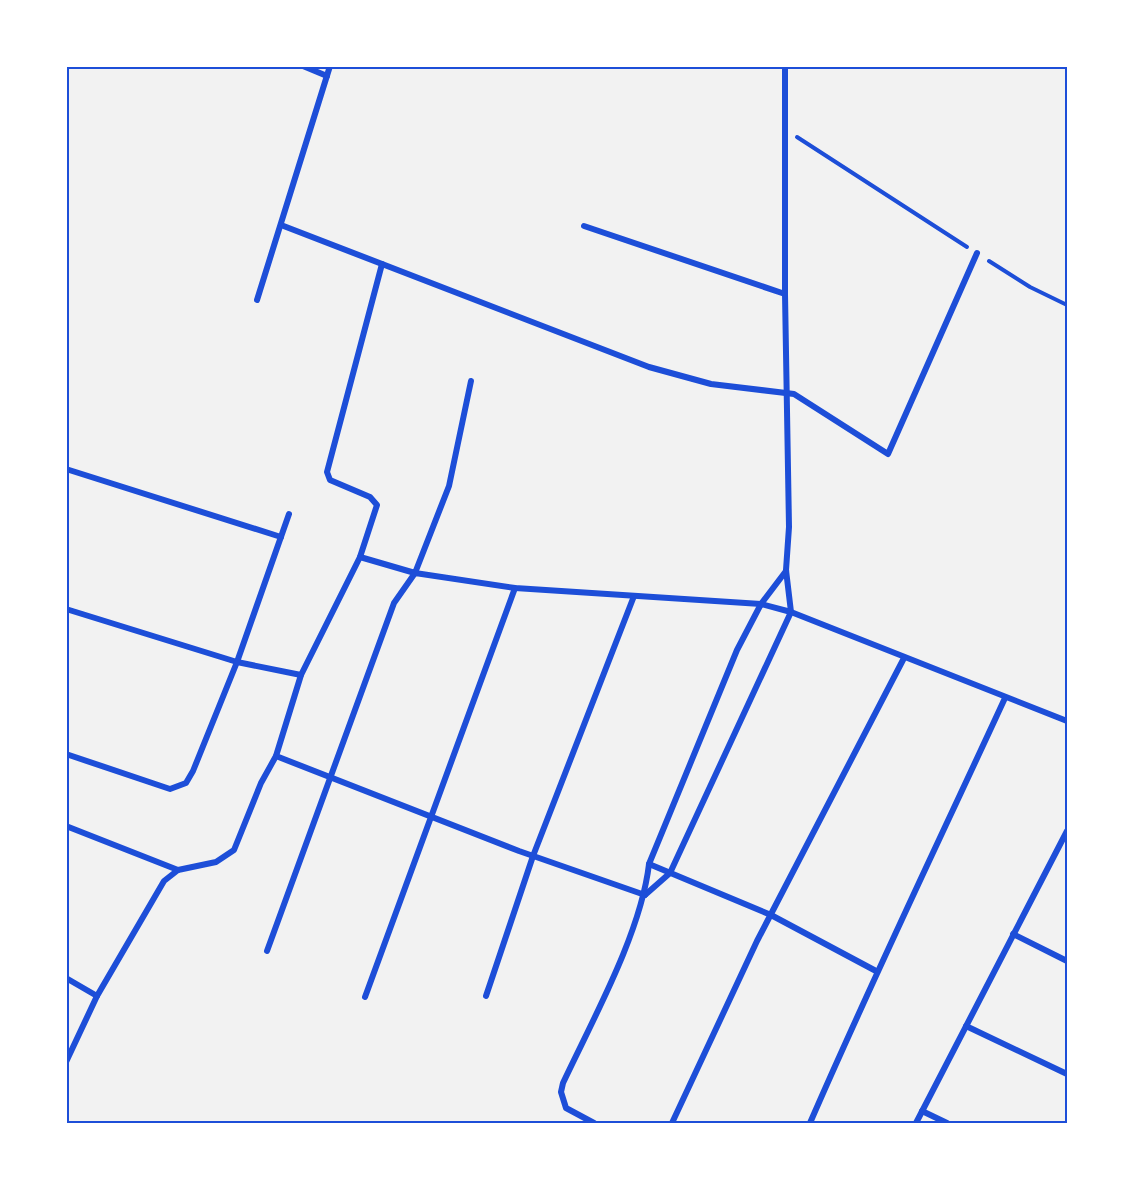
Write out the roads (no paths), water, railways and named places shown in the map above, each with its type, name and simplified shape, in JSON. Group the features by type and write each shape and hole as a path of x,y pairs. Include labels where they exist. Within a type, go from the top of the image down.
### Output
{"street":[{"path":"303,66 327,76"},
{"path":"257,300 330,66"},
{"path":"645,895 670,873 791,612 786,570 789,474 785,294 785,66"},
{"path":"280,225 649,367 720,386 786,392 801,398 888,454 977,253"},
{"path":"584,226 785,294"},
{"path":"66,1062 97,996 164,881 178,870 216,862 234,850 261,783 276,756 301,675 360,558 377,505 370,497 330,480 327,471 382,264"},
{"path":"267,951 394,603 415,573 449,486 471,381"},
{"path":"66,468 280,537"},
{"path":"66,754 170,789 181,787 193,771 237,662 289,514"},
{"path":"360,558 415,573 515,588 761,604 791,612 1067,722"},
{"path":"594,1123 566,1108 561,1092 563,1083 604,994 645,895 649,864 737,650 761,604 786,570"},
{"path":"365,997 515,588"},
{"path":"486,996 533,856 633,596"},
{"path":"66,609 237,662 301,675"},
{"path":"672,1123 771,915 904,658"},
{"path":"810,1123 876,971 919,886 1005,698"},
{"path":"276,756 533,856 645,895"},
{"path":"66,826 178,870"},
{"path":"916,1123 1013,934 1064,844 1067,831"},
{"path":"649,864 771,915 876,971"},
{"path":"1013,934 1067,962"},
{"path":"66,978 97,996"},
{"path":"966,1026 1067,1074"},
{"path":"922,1111 947,1123"}]}
